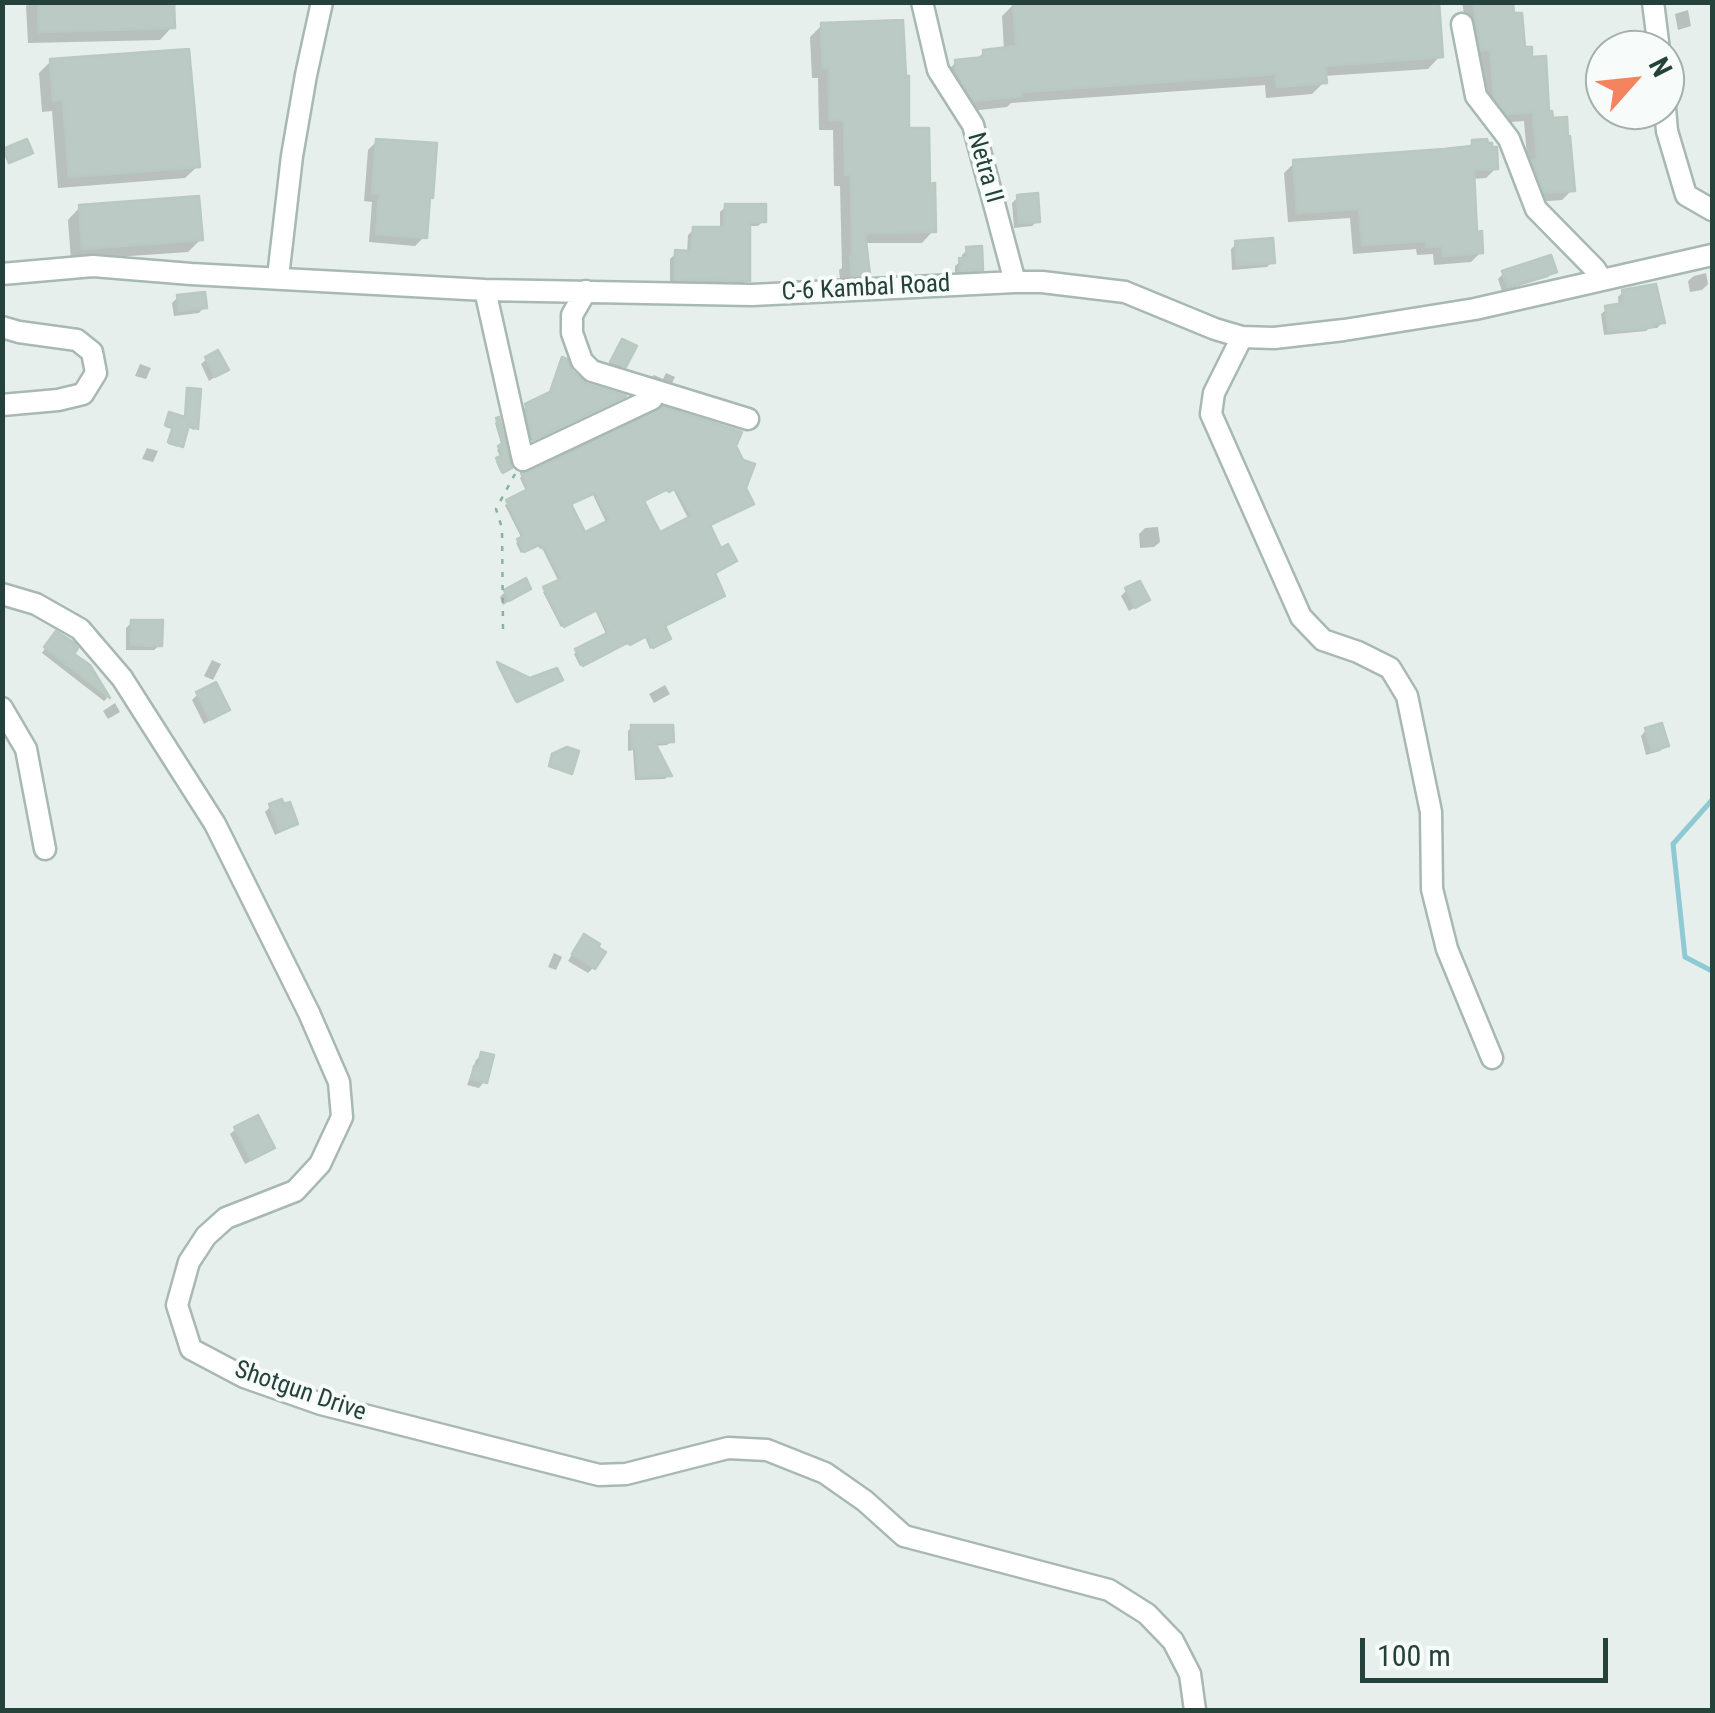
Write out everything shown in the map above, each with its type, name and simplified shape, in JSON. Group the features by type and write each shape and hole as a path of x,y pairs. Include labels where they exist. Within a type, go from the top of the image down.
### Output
{"street":[{"path":"278,277 295,140 322,2"},
{"name":"Netra II","path":"922,2 938,70 973,126 1016,282"},
{"path":"1653,2 1656,30"},
{"path":"1462,24 1476,96 1509,139 1536,209 1595,268 1602,280"},
{"path":"1667,130 1686,195 1712,210"},
{"name":"C-6 Kambal Road","path":"2,274 93,266 485,290 767,294 1016,282 1126,292 1242,337 1274,338 1476,309 1712,254"},
{"path":"485,290 522,460 652,399"},
{"path":"586,291 572,315 572,333 582,361 592,371 748,419"},
{"path":"2,327 77,340 92,352 96,372 84,394 2,405"},
{"path":"1242,337 1214,393 1211,414 1301,617 1323,640 1390,668 1407,696 1431,812 1432,889 1447,949 1492,1058"},
{"name":"Shotgun Drive","path":"2,594 36,604 80,629 122,678 215,824 310,1012 338,1082 342,1117 320,1164 294,1192 226,1218 206,1236 189,1262 177,1305 191,1349 244,1377 322,1404 599,1475 626,1474 728,1448 767,1450 825,1473 865,1501 904,1536 1109,1590 1146,1614 1173,1641 1190,1674 1196,1710"},
{"path":"2,708 26,749 45,849"}],"path":[{"path":"503,628 502,528 496,509 522,460"}],"building":[{"path":"38,2 174,2 175,28 39,32"},
{"path":"1013,2 1439,2 1443,57 1325,66 1327,83 1277,87 1276,74 1022,92 1022,96 974,101 956,73 955,60 984,57 983,50 1016,46"},
{"path":"1473,2 1513,2 1514,13 1522,13 1525,47 1532,47 1532,57 1546,56 1549,111 1553,118 1567,117 1575,191 1544,193 1532,160 1537,160 1533,112 1507,114 1494,97 1490,50 1481,50"},
{"path":"903,20 909,128 929,128 936,232 865,233 870,275 852,276 851,175 845,175 844,120 830,120 829,67 823,68 821,23"},
{"path":"189,49 200,167 69,177 63,100 53,101 50,59"},
{"path":"27,139 33,153 9,163 3,149"},
{"path":"376,139 437,143 427,238 376,234 379,194 372,193"},
{"path":"1487,139 1492,147 1497,147 1498,169 1474,170 1477,232 1482,231 1483,253 1443,256 1442,246 1426,247 1426,241 1362,245 1359,209 1297,213 1293,160 1472,146 1472,140"},
{"path":"1038,193 1040,222 1019,223 1017,195"},
{"path":"199,196 203,240 82,249 79,205"},
{"path":"725,204 766,204 766,222 750,222 750,281 675,280 675,250 691,251 693,227 724,227"},
{"path":"1273,238 1275,263 1237,265 1235,241"},
{"path":"982,246 983,270 960,271 959,258 967,258 966,247"},
{"path":"1551,255 1557,272 1508,287 1502,271"},
{"path":"1656,284 1665,323 1609,331 1605,306 1623,303 1622,290"},
{"path":"205,292 207,308 179,311 177,295"},
{"path":"622,339 637,346 626,367 610,362"},
{"path":"218,350 229,370 215,377 205,357"},
{"path":"562,357 587,384 626,396 533,440 525,404 550,392"},
{"path":"187,388 201,389 198,429 189,425 183,447 168,442 173,427 165,425 169,412 185,417"},
{"path":"663,407 742,432 736,446 743,460 755,464 746,488 754,504 710,525 721,548 728,544 737,561 715,573 725,596 665,626 671,639 653,648 647,636 583,666 575,649 609,632 597,610 564,627 543,587 561,579 545,548 541,544 524,552 517,539 523,536 506,500 528,489 521,473","holes":["676,488 691,516 660,532 644,501","595,493 609,520 585,532 571,504"]},
{"path":"499,417 512,468 503,473 496,458 502,455 498,446 503,443 496,418"},
{"path":"526,578 531,589 509,601 504,590"},
{"path":"1140,581 1150,600 1135,608 1125,588"},
{"path":"131,620 163,620 162,646 131,645"},
{"path":"56,631 78,648 74,654 90,665 110,698 44,647"},
{"path":"497,662 530,678 557,668 563,680 517,702"},
{"path":"216,682 230,710 210,720 196,692"},
{"path":"1662,723 1669,746 1652,751 1645,728"},
{"path":"631,725 673,725 674,742 655,743 672,776 638,777"},
{"path":"567,747 579,751 572,774 549,766 552,754"},
{"path":"282,799 284,804 290,802 298,824 280,831 269,804"},
{"path":"584,934 606,952 595,969 572,954"},
{"path":"481,1052 494,1055 487,1083 471,1079"},
{"path":"258,1115 275,1148 251,1160 234,1127"}],"waterway":[{"path":"1712,800 1673,844 1685,957 1712,971"}]}
